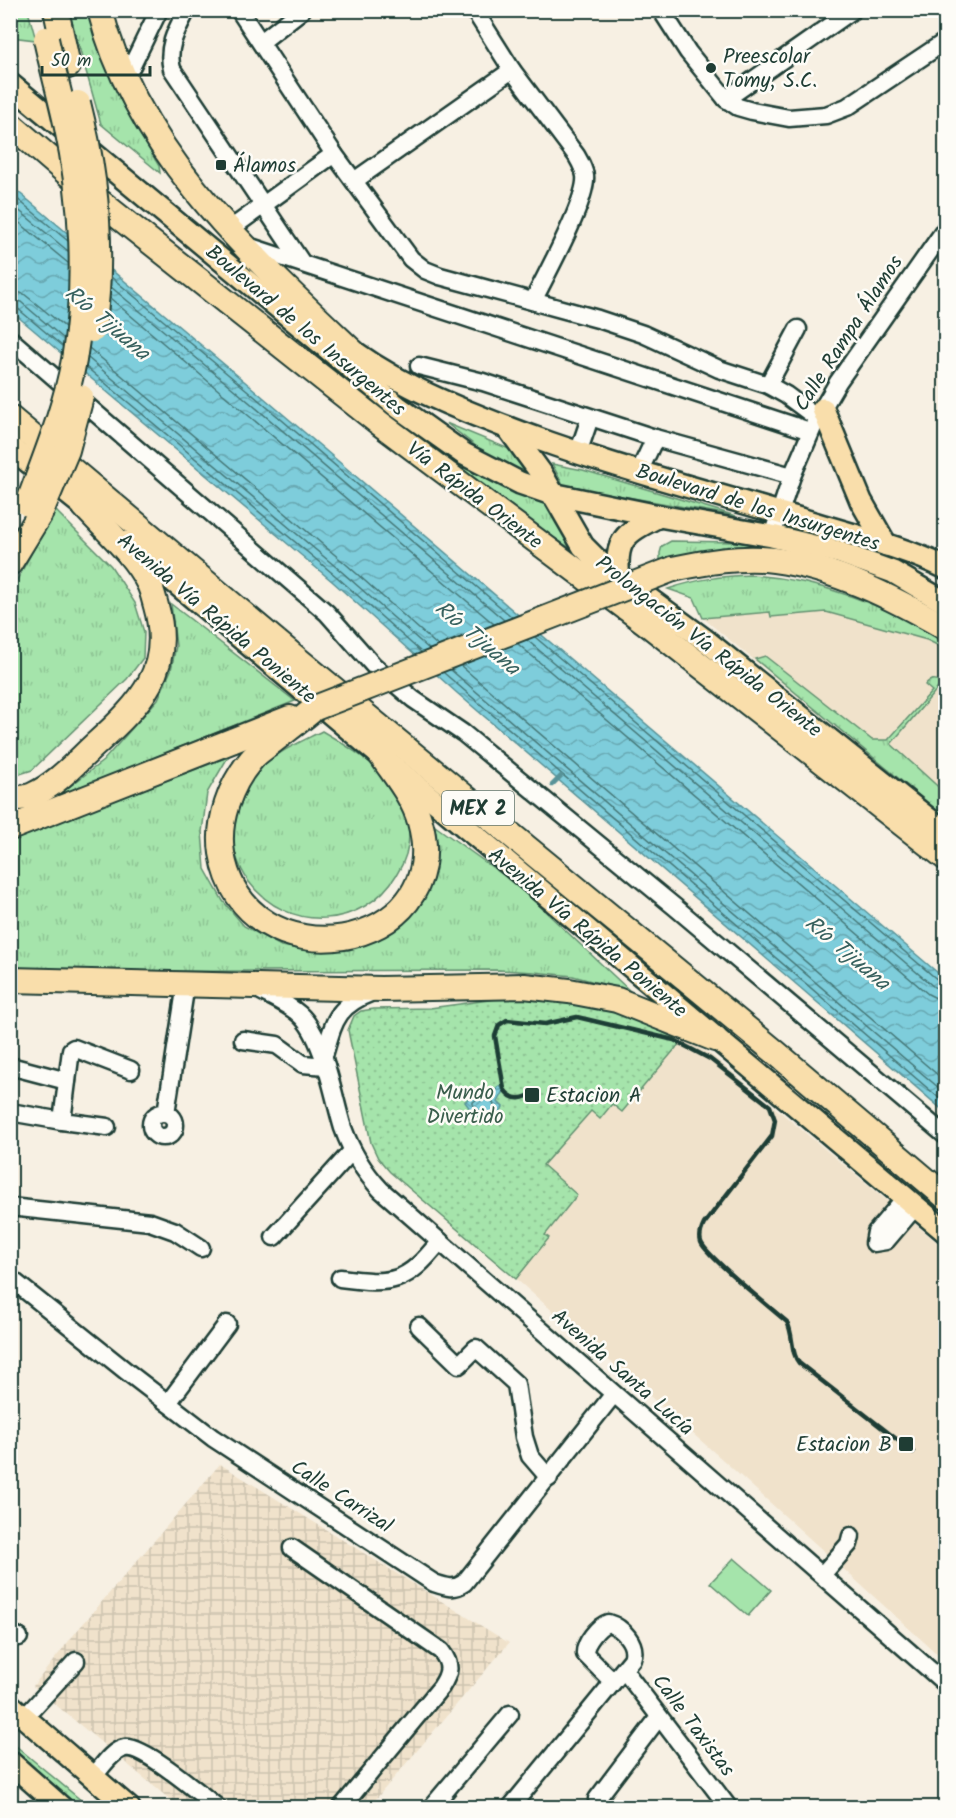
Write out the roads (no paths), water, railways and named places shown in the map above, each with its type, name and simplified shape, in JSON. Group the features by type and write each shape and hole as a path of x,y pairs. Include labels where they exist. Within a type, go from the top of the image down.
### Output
{"highway":[{"path":"10,534 34,509 74,360 80,312 78,196 67,125 39,10"},
{"path":"10,563 34,509 67,450 88,365 95,317 98,216 92,166 56,10"},
{"path":"100,10 104,28 125,80 155,133 209,208 259,263 353,352"},
{"name":"Vía Rápida Oriente","path":"10,124 104,205 378,422 645,622 945,858"},
{"name":"Avenida Vía Rápida Poniente","path":"10,418 300,662 756,1036 945,1197"},
{"path":"10,799 32,796 59,778 121,721 148,688 158,668 162,645 161,622 150,584 132,559 84,506"},
{"path":"10,828 673,569 708,561 774,560 807,566 883,595 945,628"},
{"path":"315,708 252,758 229,798 222,820 220,842 226,875 234,890 256,915 292,935 314,940 342,939 368,932 387,920 403,905 416,886 422,871 423,835 414,805 381,755"},
{"path":"10,980 381,989 524,986 617,1000 715,1040"},
{"path":"883,1144 888,1158 945,1213"}],"main road":[{"name":"Boulevard de los Insurgentes","path":"10,67 353,352 392,376 442,402 578,453 886,545 945,568"},
{"name":"Boulevard de los Insurgentes","path":"10,84 345,364 420,424 490,469 552,494 772,536 838,552 893,572 945,603"},
{"path":"817,419 886,545"},
{"name":"Prolongación Vía Rápida Oriente","path":"508,428 541,474 583,546 619,579 705,640 945,833"},
{"name":"Avenida Vía Rápida Poniente","path":"12,451 84,506 945,1232"},
{"path":"619,579 616,560 623,540 631,532 659,516"},
{"path":"18,1711 129,1808"},
{"path":"10,1762 62,1808"}],"street":[{"path":"125,80 159,10"},
{"path":"187,10 173,39 170,60 172,69 302,263"},
{"path":"239,10 334,154 411,259 425,270 643,334 719,369 768,385 786,395 817,419"},
{"path":"261,42 303,10"},
{"path":"474,10 512,70 576,155 583,168 584,191 578,208 533,302"},
{"path":"661,10 688,52 726,99 738,107 770,116 789,118 826,115 847,107 945,41"},
{"path":"726,99 853,10"},
{"path":"354,181 512,70"},
{"path":"334,154 263,204 235,237 302,263 817,419"},
{"name":"Calle Rampa Álamos","path":"772,536 792,476 817,419 838,382 945,228"},
{"path":"768,385 798,329"},
{"path":"10,339 327,613 373,665 413,699 463,733 675,907 945,1136"},
{"path":"419,366 483,382 655,438 792,476"},
{"path":"578,453 590,418"},
{"path":"639,472 655,438"},
{"path":"166,1113 186,984"},
{"name":"Avenida Santa Lucía","path":"250,985 299,1014 309,1026 325,1062 352,1150 363,1170 381,1190 945,1684"},
{"path":"243,1040 277,1045 303,1064 325,1062 336,1018 344,1007 357,998 381,989"},
{"path":"62,1121 72,1048 131,1070"},
{"path":"10,1066 66,1081"},
{"path":"10,1112 106,1127"},
{"path":"274,1237 352,1150"},
{"path":"10,1207 150,1222 175,1231 201,1248"},
{"path":"340,1278 374,1282 401,1278 413,1270 440,1241"},
{"name":"Calle Carrizal","path":"10,1278 213,1438 434,1583 446,1587 457,1588 464,1583 613,1395"},
{"path":"168,1403 227,1324"},
{"path":"419,1326 459,1365 476,1348 516,1384 524,1437 530,1456 549,1478"},
{"path":"292,1548 441,1651 448,1660 450,1668 448,1677 441,1687 341,1808"},
{"path":"18,1711 76,1661"},
{"name":"Calle Taxistas","path":"510,1808 618,1676 659,1717 729,1808"},
{"path":"431,1808 510,1714"},
{"path":"597,1799 659,1717"},
{"path":"94,1776 114,1754 125,1748 133,1747 147,1754 218,1808"}],"water":[{"name":"Río Tijuana","path":"10,185 250,386 945,979 945,1112 457,693 333,582 11,311"},
{"path":"499,1086 505,1089 498,1102 503,1107 495,1122 489,1123 473,1113 465,1102 474,1092 494,1092"}],"waterway":[{"path":"552,785 561,776"}],"railway":[{"path":"537,1091 528,1096 515,1098 504,1089 495,1036 499,1025 507,1020 545,1024 577,1017 674,1040 710,1059 770,1106 775,1120 772,1136 704,1224 701,1242 726,1270 787,1322 794,1354 799,1363 913,1452"}],"place":[{"name":"Preescolar Tomy, S.C.","path":"711,68"},
{"name":"Álamos","path":"221,165"},
{"name":"Estacion A","path":"532,1095"},
{"name":"Estacion B","path":"906,1444"}],"park label":[{"name":"Mundo Divertido","path":"465,1104"}]}
